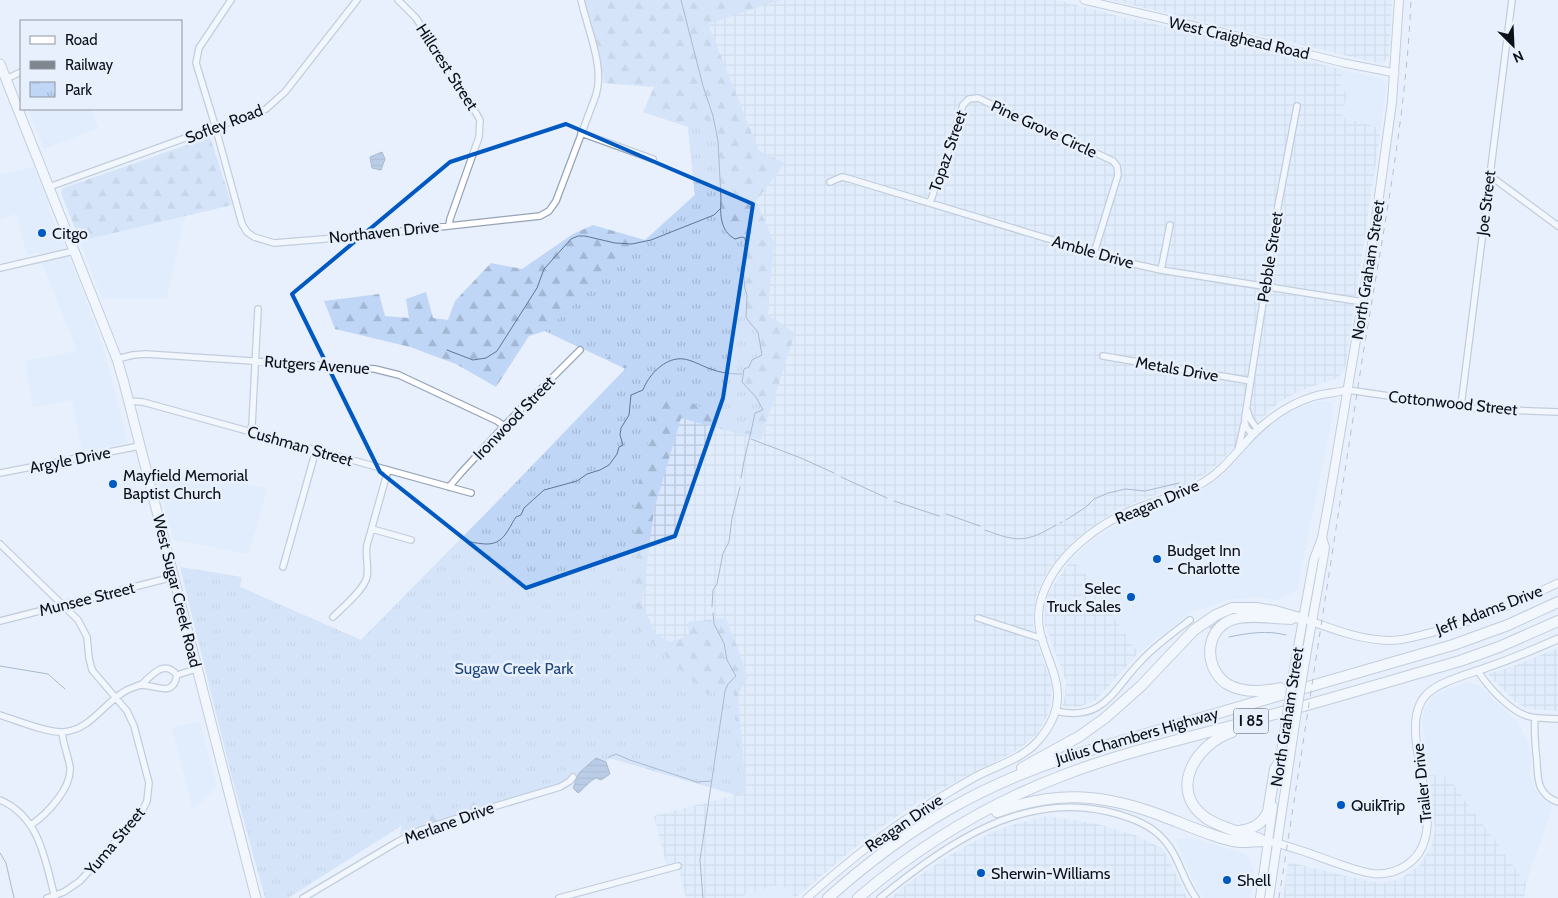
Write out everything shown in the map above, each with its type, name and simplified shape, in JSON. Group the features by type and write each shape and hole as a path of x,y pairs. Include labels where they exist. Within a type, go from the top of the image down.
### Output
{"highway":[{"name":"Julius Chambers Highway","path":"828,898 876,858 912,832 969,798 1043,764 1478,637 1558,602"},
{"path":"1009,778 1026,764 1080,736 1106,718 1141,686 1194,630 1216,615 1232,608 1256,608 1308,620"},
{"path":"1308,620 1253,617 1234,620 1224,624 1216,632 1210,648 1211,662 1215,672 1229,684 1253,691 1273,690 1350,674"},
{"name":"Julius Chambers Highway","path":"858,898 900,864 949,832 1009,800 1064,774 1473,657 1525,637 1558,621"},
{"path":"1272,842 1213,822 1200,812 1188,792 1189,774 1198,756 1214,740 1276,714"},
{"path":"1238,831 1252,828 1265,818 1268,812 1275,769 1280,761"},
{"path":"949,832 1020,804 1044,798 1080,796 1134,806 1239,842 1272,842"}],"main road":[{"name":"North Graham Street","path":"1260,898 1294,730 1304,666 1314,559 1322,538 1374,233 1395,73 1399,0"},
{"name":"West Sugar Creek Road","path":"0,64 117,359 256,898"},
{"name":"North Graham Street","path":"1269,898 1280,761 1294,669 1308,620"}],"street":[{"name":"Northaven Drive","path":"231,0 199,48 195,58 197,70 242,224 249,234 261,241 274,243 540,216 549,212 556,201 597,91 599,73 581,0"},
{"name":"Sofley Road","path":"49,187 215,128 274,104 357,0"},
{"name":"Hillcrest Street","path":"398,0 416,18 480,120 479,137 449,225"},
{"name":"West Craighead Road","path":"1084,0 1221,32 1344,64 1395,73"},
{"name":"Joe Street","path":"1461,406 1512,0"},
{"path":"6,78 20,72"},
{"name":"Pine Grove Circle","path":"967,100 978,98 1113,161 1117,166 1118,175 1094,253"},
{"name":"Topaz Street","path":"930,203 963,106 967,100"},
{"name":"Pebble Street","path":"1238,450 1247,408 1278,206 1297,106"},
{"path":"581,133 653,159"},
{"path":"1489,176 1558,226"},
{"name":"Amble Drive","path":"830,182 842,177 1125,262 1161,270 1363,302"},
{"path":"1161,270 1170,225"},
{"path":"0,268 74,251"},
{"path":"250,431 252,425 258,309"},
{"name":"Ironwood Street","path":"449,487 504,426 580,350"},
{"name":"Rutgers Avenue","path":"117,359 146,354 385,370 497,421 504,426"},
{"name":"Metals Drive","path":"1103,356 1251,381"},
{"name":"Cottonwood Street","path":"1348,390 1478,409 1558,412"},
{"name":"Reagan Drive","path":"807,898 859,853 914,814 977,776 1024,754 1048,729 1055,711 1058,694 1056,677 1039,628 1039,613 1044,592 1054,571 1079,544 1099,528 1121,515 1144,505 1190,490 1206,482 1226,465 1256,432 1280,413 1302,401 1324,394 1348,390"},
{"name":"Cushman Street","path":"129,401 144,402 471,493"},
{"path":"1245,417 1245,426 1249,432 1256,432 1247,408"},
{"name":"Argyle Drive","path":"0,473 140,446"},
{"path":"283,567 316,450"},
{"path":"333,618 365,583 367,571 366,553 388,470"},
{"path":"372,529 411,540"},
{"name":"Yuma Street","path":"0,544 78,620 87,638 92,670 127,711 136,734 149,783 147,801 141,813 74,887 55,897 47,898"},
{"name":"Munsee Street","path":"0,621 173,577"},
{"name":"Jeff Adams Drive","path":"1308,620 1365,638 1385,640 1409,638 1471,621 1558,583"},
{"path":"978,618 1042,639"},
{"path":"1055,711 1069,714 1084,713 1102,704 1142,659 1190,620"},
{"name":"Trailer Drive","path":"1272,842 1371,873 1390,872 1412,861 1422,848 1428,824 1415,720 1417,709 1425,696 1434,689 1558,639"},
{"path":"0,715 54,732 62,732 86,724 126,690 141,685 159,669 169,668 177,675"},
{"path":"177,675 196,669"},
{"path":"1478,671 1489,686 1512,708 1525,716 1558,719"},
{"path":"141,685 164,689 172,686 177,675"},
{"path":"1535,718 1534,735 1538,782 1545,794 1558,802"},
{"path":"31,825 63,792 68,783 70,768 62,732"},
{"name":"Merlane Drive","path":"304,898 397,842 421,830 560,787 570,782 574,777"},
{"path":"0,800 16,810 31,825 40,842 55,897"},
{"path":"880,898 944,851 997,822 1035,810 1074,807 1113,813 1140,823 1154,831 1173,852 1196,898"},
{"path":"559,898 678,866"}],"highlighted area":[{"path":"566,124 753,204 723,398 675,536 526,588 380,472 292,294 450,162"}],"shaded area":[{"path":"675,0 1058,0 1343,70 1340,90 1347,92 1342,118 1381,128 1345,369 1338,378 1299,391 1281,401 1207,473 1188,484 1120,509 1073,541 1049,569 1035,600 1033,623 1035,637 1052,690 1048,714 1037,734 1018,750 947,786 907,809 865,839 795,898 782,884 735,898 686,898 679,871 666,863 654,816 740,794 638,629 660,386 751,432"},
{"path":"1111,0 1392,0 1389,57 1382,64"},
{"path":"1343,70 1380,78 1384,81 1386,86 1381,128 1342,118 1347,92 1340,90"},
{"path":"28,110 91,110 98,128 44,149"},
{"path":"382,152 385,159 381,170 372,168 370,157"},
{"path":"34,167 49,206 47,207 72,263 103,346 128,443 82,452 72,400 33,407 25,361 77,351 43,265 40,252 27,255 17,214 0,219 0,175"},
{"path":"185,216 167,298 102,299 80,241"},
{"path":"1320,401 1332,402 1333,414 1297,590 1277,600 1258,597 1228,600 1193,611 1138,653 1080,566 1069,562 1090,542 1121,522 1199,491 1218,479 1230,469 1249,443 1266,427 1280,417 1303,406"},
{"path":"156,472 215,478 267,488 249,554 173,540"},
{"path":"1069,562 1080,566 1138,653 1096,700 1080,707 1062,706 1066,681 1045,625 1045,609 1048,594"},
{"path":"1558,648 1558,711 1528,709 1515,702 1488,674 1514,666"},
{"path":"1467,682 1480,686 1518,723 1528,741 1531,757 1530,774 1533,785 1540,797 1553,806 1526,883 1448,777 1429,775 1422,720 1425,708 1432,698 1439,693"},
{"path":"200,721 217,787 193,810 172,728"},
{"path":"596,758 606,762 610,774 601,780 596,778 578,793 573,788 579,773"},
{"path":"1429,775 1448,777 1526,883 1524,898 1283,898 1288,862 1383,883 1400,879 1419,866 1431,847 1435,830"},
{"path":"1048,816 1098,824 1135,835 1162,848 1187,898 891,898 907,884 973,842 997,830"},
{"path":"1192,838 1246,854 1254,870 1250,898 1204,898 1197,889 1175,839"},
{"path":"782,884 794,898 735,898"}],"green space":[{"name":"Sugaw Creek Park","path":"584,0 780,0 708,24 759,151 785,163 756,201 774,242 768,315 795,333 761,440 681,418 654,510 642,603 655,633 670,642 689,636 688,622 726,618 748,676 738,695 746,793 736,795 610,758 532,789 400,835 404,812 358,655 240,587 361,640 628,370 545,331 529,336 496,387 456,364 410,347 335,329 324,301 379,294 385,316 409,318 406,299 426,292 433,318 448,320 455,301 491,263 522,269 573,234 593,225 645,240 695,195 688,127 643,112 654,87 603,83 604,80"},
{"name":"Sugaw Creek Park","path":"686,110 713,124 718,141 721,219 725,231 729,235 745,238 743,268 747,295 746,316 758,332 762,355 752,360 749,367 744,369 742,382 756,397 763,410 755,413 751,432 660,387 633,510 638,629 707,694 733,686 740,794 736,795 610,758 569,786 484,812 480,800 404,824 288,898 265,898 231,774 180,567 242,577 240,587 361,640 628,366 588,348 585,350 545,331 695,195"},
{"path":"210,137 232,205 80,241 61,193 63,188"}],"waterway":[{"path":"681,0 703,86 713,116 718,141 722,222 730,236 735,239 745,238 743,268 747,295 746,317 758,332 762,355 752,360 749,367 744,369 742,382 756,397 763,410 755,413 741,478"},
{"path":"447,350 473,360 486,358 497,351 537,288 544,269 571,239 585,236 615,243 632,244 651,240 714,215 720,209"},
{"path":"471,542 487,544 502,539 516,517 521,515 524,508 544,490 577,481 587,474 609,465 617,454 619,447 623,445 620,435 621,428 629,415 631,395 643,390 648,380 661,366 671,360 686,359 707,368 742,374"},
{"path":"751,439 834,473"},
{"path":"841,477 887,498"},
{"path":"1066,520 1086,507 1094,499 1108,493 1126,489 1145,491 1179,483"},
{"path":"712,607 713,590 717,584 723,553 729,542 732,518 740,487"},
{"path":"894,501 939,516"},
{"path":"946,514 980,526"},
{"path":"985,530 1005,537 1021,539 1037,535 1056,525"},
{"path":"703,898 700,860 725,691 728,684 736,676 727,660 724,643 714,624 713,613"},
{"path":"1210,628 1219,621"},
{"path":"1229,637 1258,633 1286,635"},
{"path":"0,666 48,674 65,689"},
{"path":"609,757 616,754 697,782 711,781"},
{"path":"0,853 6,863 14,898"}],"railway":[{"path":"1279,898 1362,361 1392,181 1404,91 1411,0"}],"place":[{"name":"Citgo","path":"42,233"},
{"name":"Mayfield Memorial Baptist Church","path":"113,484"},
{"name":"Budget Inn - Charlotte","path":"1157,559"},
{"name":"Selec Truck Sales","path":"1131,597"},
{"name":"QuikTrip","path":"1341,805"},
{"name":"Sherwin-Williams","path":"981,873"},
{"name":"Shell","path":"1227,880"}]}
